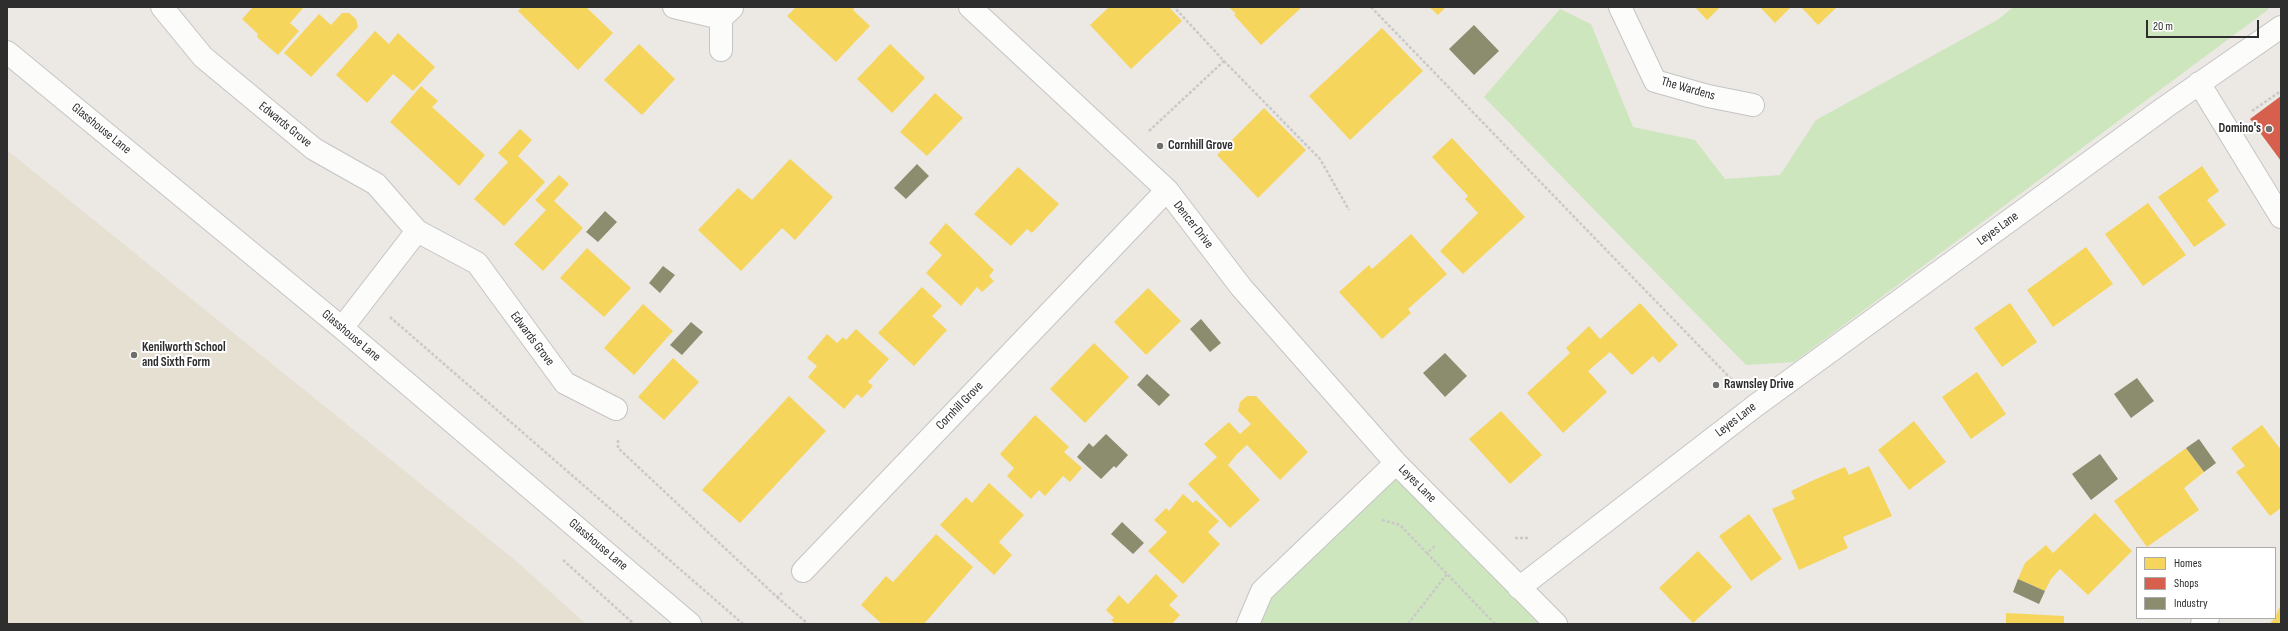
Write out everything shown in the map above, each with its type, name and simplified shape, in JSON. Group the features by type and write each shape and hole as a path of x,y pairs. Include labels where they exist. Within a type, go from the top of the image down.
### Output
{"street":[{"name":"Edwards Grove","path":"162,7 203,57 314,149 376,184 417,231 477,263 565,383 616,409"},
{"path":"674,7 727,12 721,50"},
{"name":"Dencer Drive","path":"970,7 1167,190 1241,287 1396,463"},
{"name":"The Wardens","path":"1620,7 1655,81 1708,96 1753,105"},
{"name":"Leyes Lane","path":"1248,624 1262,590 1396,463 1519,588 1755,406 2199,83 2281,27"},
{"name":"Glasshouse Lane","path":"7,52 342,328 690,624"},
{"path":"2199,83 2281,217"},
{"name":"Cornhill Grove","path":"804,571 1167,190"},
{"path":"342,328 417,231"},
{"path":"1519,588 1556,624"}],"path":[{"path":"1174,7 1224,61 1320,159 1349,210"},
{"path":"1371,7 1737,385 1731,390"},
{"path":"1127,153 1224,61"},
{"path":"366,296 743,624"},
{"path":"616,409 618,448 777,597 808,624"},
{"path":"1376,520 1389,521 1400,525 1495,624"},
{"path":"1427,553 1457,525"},
{"path":"1510,535 1515,538 1531,538 1538,535"},
{"path":"557,554 634,624"},
{"path":"777,597 804,571"},
{"path":"1408,624 1447,574"}],"shaded area":[{"name":"Kenilworth School and Sixth Form","path":"7,150 515,560 586,624 7,624"}],"green space":[{"path":"2013,7 2266,7 2269,9 1794,362 1746,365 1484,97 1560,9 1591,24 1633,127 1695,140 1725,179 1780,175 1816,120 1999,19"},
{"path":"1396,463 1556,624 1248,624 1262,591"}],"building: Homes":[{"path":"253,7 304,7 290,23 299,31 278,55 257,37 258,34 242,19"},
{"path":"522,7 586,7 613,33 578,70 518,11"},
{"path":"796,7 855,7 853,10 870,26 836,62 787,16"},
{"path":"1109,7 1169,7 1182,21 1131,69 1090,25"},
{"path":"1229,7 1302,7 1261,45 1234,15 1236,14"},
{"path":"1429,7 1446,7 1438,15"},
{"path":"1695,7 1720,7 1707,20"},
{"path":"1760,7 1791,7 1775,23"},
{"path":"1801,7 1837,7 1818,25"},
{"path":"342,13 349,13 356,19 358,27 311,77 284,53 319,14 331,25"},
{"path":"1382,28 1423,71 1350,140 1309,96"},
{"path":"375,31 389,44 398,33 435,67 413,91 393,74 367,103 336,75"},
{"path":"639,44 675,79 642,115 604,80"},
{"path":"890,44 925,78 892,113 857,79"},
{"path":"421,86 438,101 432,107 485,155 459,186 390,122"},
{"path":"935,93 963,118 927,156 900,132"},
{"path":"1264,108 1306,150 1258,198 1217,155"},
{"path":"520,129 532,140 518,156 545,182 504,226 474,199 508,162 498,153"},
{"path":"1452,138 1525,217 1463,274 1440,251 1478,213 1465,199 1468,196 1432,157"},
{"path":"790,159 833,197 795,240 782,228 741,271 698,230 738,188 752,200"},
{"path":"2202,166 2219,191 2207,200 2226,225 2194,247 2158,197"},
{"path":"1018,167 1059,204 1032,233 1027,229 1011,246 974,214"},
{"path":"559,175 569,184 554,201 583,228 543,271 514,244 546,210 535,200"},
{"path":"2148,203 2186,255 2143,286 2105,234"},
{"path":"946,223 994,270 989,276 994,281 982,292 977,287 961,306 926,273 942,255 929,243"},
{"path":"1411,234 1447,274 1408,309 1411,313 1382,339 1339,292 1369,265 1372,269"},
{"path":"2086,247 2113,284 2053,327 2027,290"},
{"path":"587,248 631,288 604,317 560,278"},
{"path":"922,287 942,306 932,316 947,330 914,366 878,333"},
{"path":"1148,288 1181,321 1146,355 1114,322"},
{"path":"1640,303 1678,345 1659,363 1653,356 1632,375 1610,352 1588,371 1607,392 1563,433 1527,393 1570,353 1566,348 1589,326 1600,339"},
{"path":"2010,303 2037,342 2002,367 1974,328"},
{"path":"643,304 673,331 634,375 604,348"},
{"path":"856,329 889,359 868,382 873,386 862,398 857,394 844,409 808,377 817,366 807,358 827,334 837,343 843,337 846,340"},
{"path":"1094,343 1129,377 1085,423 1050,389"},
{"path":"673,358 699,382 664,420 638,397"},
{"path":"1977,372 2006,414 1971,439 1942,397"},
{"path":"789,396 826,431 740,523 702,490"},
{"path":"1247,396 1256,396 1308,452 1280,480 1247,445 1237,454 1228,465 1260,500 1230,528 1188,484 1217,457 1204,444 1229,422 1240,434 1251,424 1238,411 1240,402"},
{"path":"1501,411 1542,455 1510,484 1469,439"},
{"path":"1035,415 1069,447 1064,452 1082,468 1070,482 1063,476 1045,496 1039,490 1031,499 1007,476 1014,468 1000,454"},
{"path":"1914,421 1946,462 1909,490 1878,450"},
{"path":"2262,425 2281,450 2281,508 2270,516 2236,472 2245,466 2231,448"},
{"path":"2186,448 2204,472 2184,488 2199,510 2147,547 2114,501"},
{"path":"1869,466 1892,516 1843,537 1848,548 1799,570 1772,509 1795,499 1791,491 1816,479 1845,467 1849,475"},
{"path":"989,483 1024,515 999,542 1012,555 994,575 940,525 966,497 972,503"},
{"path":"1183,494 1193,503 1196,500 1219,521 1208,532 1220,544 1183,584 1148,551 1167,532 1154,520 1166,508 1169,511"},
{"path":"2095,513 2132,551 2088,595 2060,569 2051,579 2045,591 2018,579 2025,563 2046,545 2053,553"},
{"path":"1749,514 1782,559 1751,581 1719,536"},
{"path":"936,534 973,567 924,624 882,624 861,605 886,576 893,582"},
{"path":"1698,551 1732,587 1693,623 1659,588"},
{"path":"1156,574 1178,596 1169,605 1180,615 1172,624 1115,624 1111,620 1114,618 1106,610 1119,595 1128,604"},
{"path":"2279,608 2281,609 2281,624 2269,624 2276,619"},
{"path":"2006,613 2064,616 2064,624 2006,624"}],"building: Shops":[{"name":"Domino's","path":"2281,96 2281,161 2250,119"}],"building: Industry":[{"path":"1474,25 1499,51 1474,75 1449,49"},
{"path":"917,164 929,176 906,199 894,188"},
{"path":"605,211 617,222 598,242 586,232"},
{"path":"663,266 675,275 660,293 649,283"},
{"path":"1201,319 1221,343 1210,352 1190,329"},
{"path":"691,322 703,332 682,355 670,345"},
{"path":"1445,353 1467,376 1445,397 1423,373"},
{"path":"1147,374 1170,395 1159,406 1137,385"},
{"path":"2137,378 2154,401 2131,418 2114,394"},
{"path":"1106,434 1128,455 1116,468 1114,466 1101,479 1077,457 1089,443 1093,447"},
{"path":"2199,439 2216,463 2204,472 2186,448"},
{"path":"2100,454 2118,479 2091,500 2072,474"},
{"path":"1122,522 1144,543 1133,554 1111,534"},
{"path":"2018,579 2045,591 2039,604 2013,592"}],"place":[{"name":"Domino's","path":"2269,129"},
{"name":"Cornhill Grove","path":"1160,146"},
{"name":"Kenilworth School and Sixth Form","path":"134,355"},
{"name":"Rawnsley Drive","path":"1716,385"}]}
